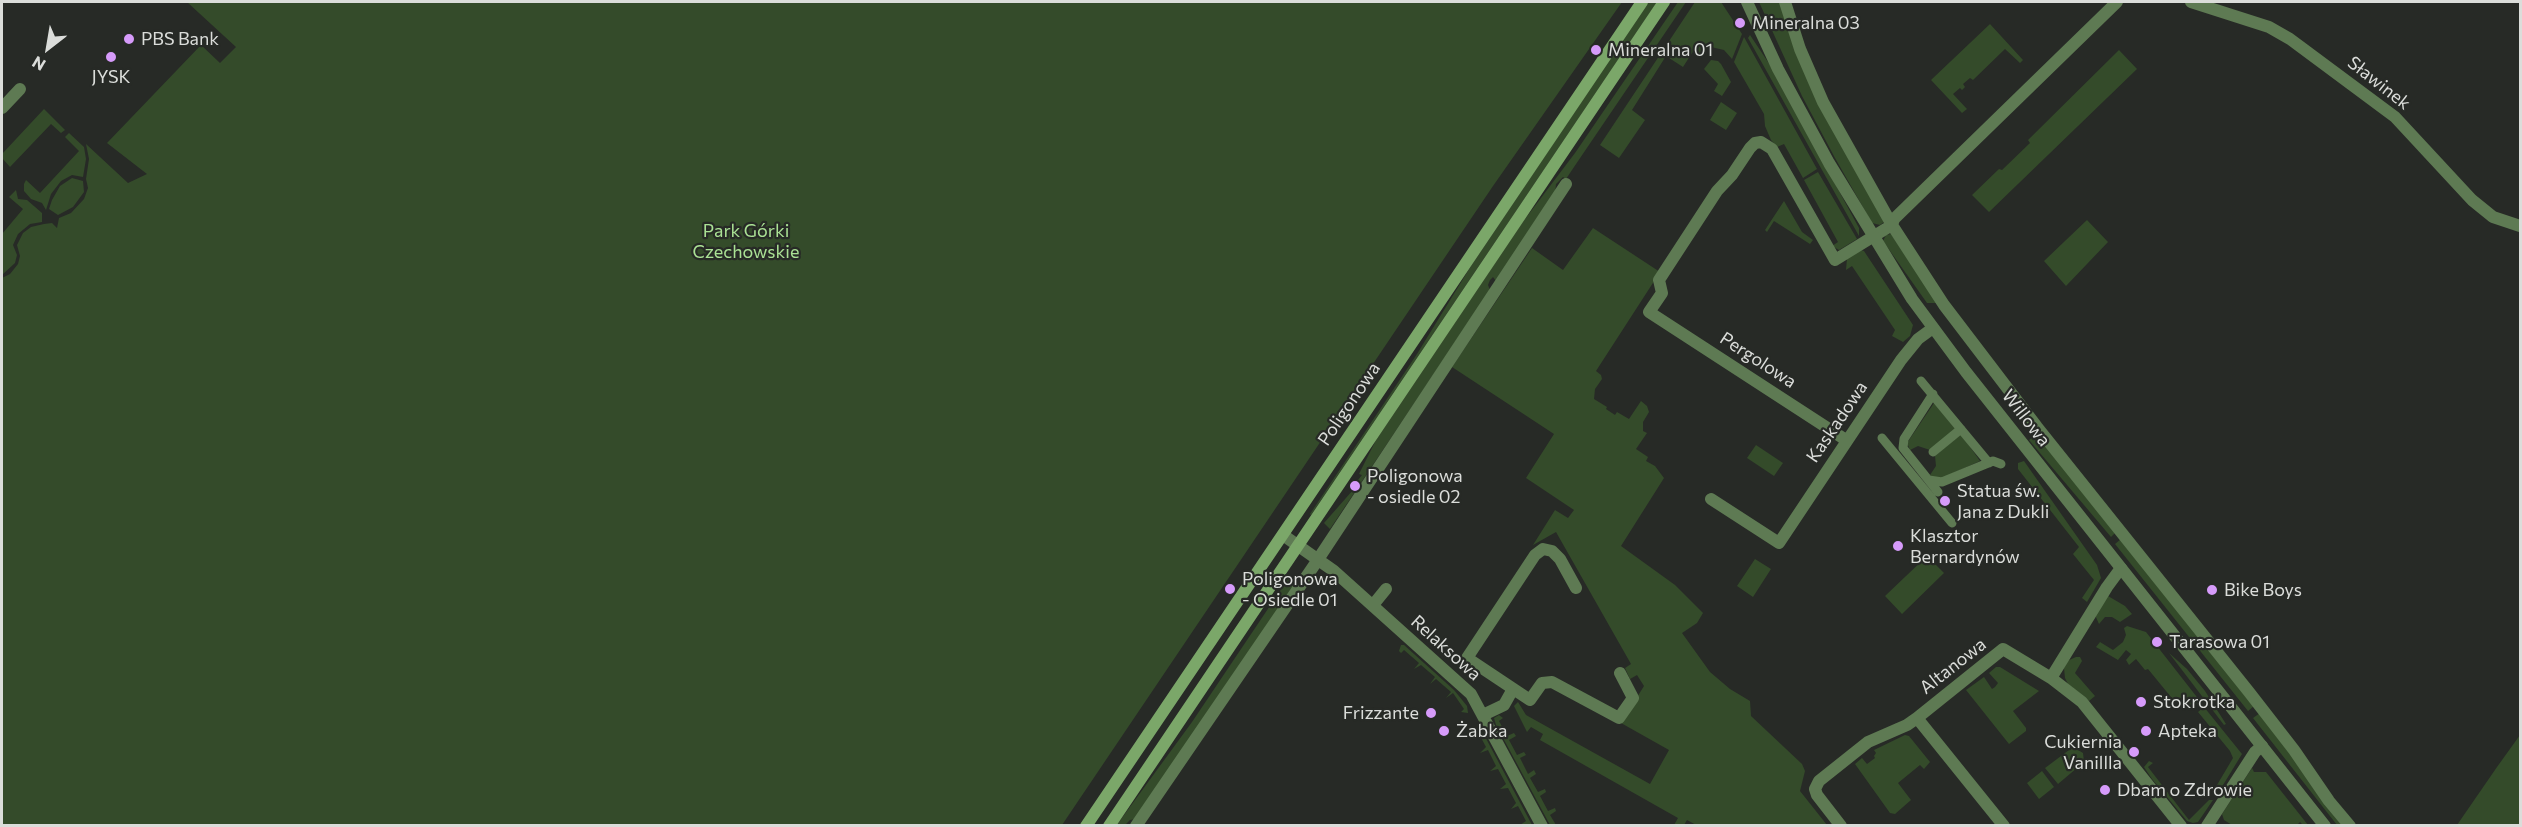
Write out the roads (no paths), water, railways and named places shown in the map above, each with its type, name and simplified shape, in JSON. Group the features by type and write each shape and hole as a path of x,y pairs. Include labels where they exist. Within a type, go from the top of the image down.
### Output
{"main road":[{"name":"Poligonowa","path":"1086,825 1641,2"},
{"name":"Poligonowa","path":"1109,825 1664,2"}],"street":[{"path":"1653,20 1670,2"},
{"name":"Willowa","path":"1747,2 1793,97 1872,237 1933,328 2325,825"},
{"path":"1785,2 1812,78 1892,225 1944,305 2295,750 2329,801 2350,825"},
{"path":"1872,237 1892,225 1902,210 2116,2"},
{"name":"Sławinek","path":"2191,2 2270,27 2290,39 2395,117 2472,200 2493,217 2520,226"},
{"path":"2,108 20,89"},
{"name":"Pergolowa","path":"1846,440 1649,312 1662,292 1659,280 1717,191 1755,143 1767,144 1772,149 1835,260 1872,237"},
{"path":"1136,825 1318,559 1566,184"},
{"name":"Kaskadowa","path":"1711,499 1779,543 1901,360 1918,339 1933,328"},
{"path":"1921,381 1989,463"},
{"path":"1933,394 1903,444 1903,448 1929,480 1952,523"},
{"path":"1933,452 1961,429"},
{"path":"1882,438 1935,495"},
{"path":"1929,480 1942,482 1989,463 1996,461 2001,464"},
{"path":"1935,495 1958,476"},
{"name":"Relaksowa","path":"1282,534 1318,559 1471,694 1542,825"},
{"path":"1576,588 1560,559 1552,551 1543,549 1535,555 1467,658 1530,700 1542,682 1552,682 1619,718 1633,699 1620,673"},
{"path":"2121,568 2051,678 2082,702 2181,825"},
{"path":"1373,606 1386,589"},
{"name":"Altanowa","path":"1841,825 1817,795 1815,789 1819,781 1868,742 1907,725 2003,649 2051,678"},
{"path":"1483,715 1504,705 1513,689"},
{"path":"1917,718 2004,825"},
{"path":"2207,825 2255,752 2262,746"}],"place":[{"name":"Mineralna 03","path":"1740,23"},
{"name":"PBS Bank","path":"129,39"},
{"name":"Mineralna 01","path":"1596,50"},
{"name":"JYSK","path":"111,57"},
{"name":"Poligonowa - osiedle 02","path":"1355,486"},
{"name":"Statua św. Jana z Dukli","path":"1945,501"},
{"name":"Klasztor Bernardynów","path":"1898,546"},
{"name":"Poligonowa - Osiedle 01","path":"1230,589"},
{"name":"Bike Boys","path":"2212,590"},
{"name":"Tarasowa 01","path":"2157,642"},
{"name":"Stokrotka","path":"2141,702"},
{"name":"Frizzante","path":"1431,713"},
{"name":"Żabka","path":"1444,731"},
{"name":"Apteka","path":"2146,731"},
{"name":"Cukiernia Vanillla","path":"2134,752"},
{"name":"Dbam o Zdrowie","path":"2105,790"}],"park label":[{"name":"Park Górki Czechowskie","path":"746,241"}]}
